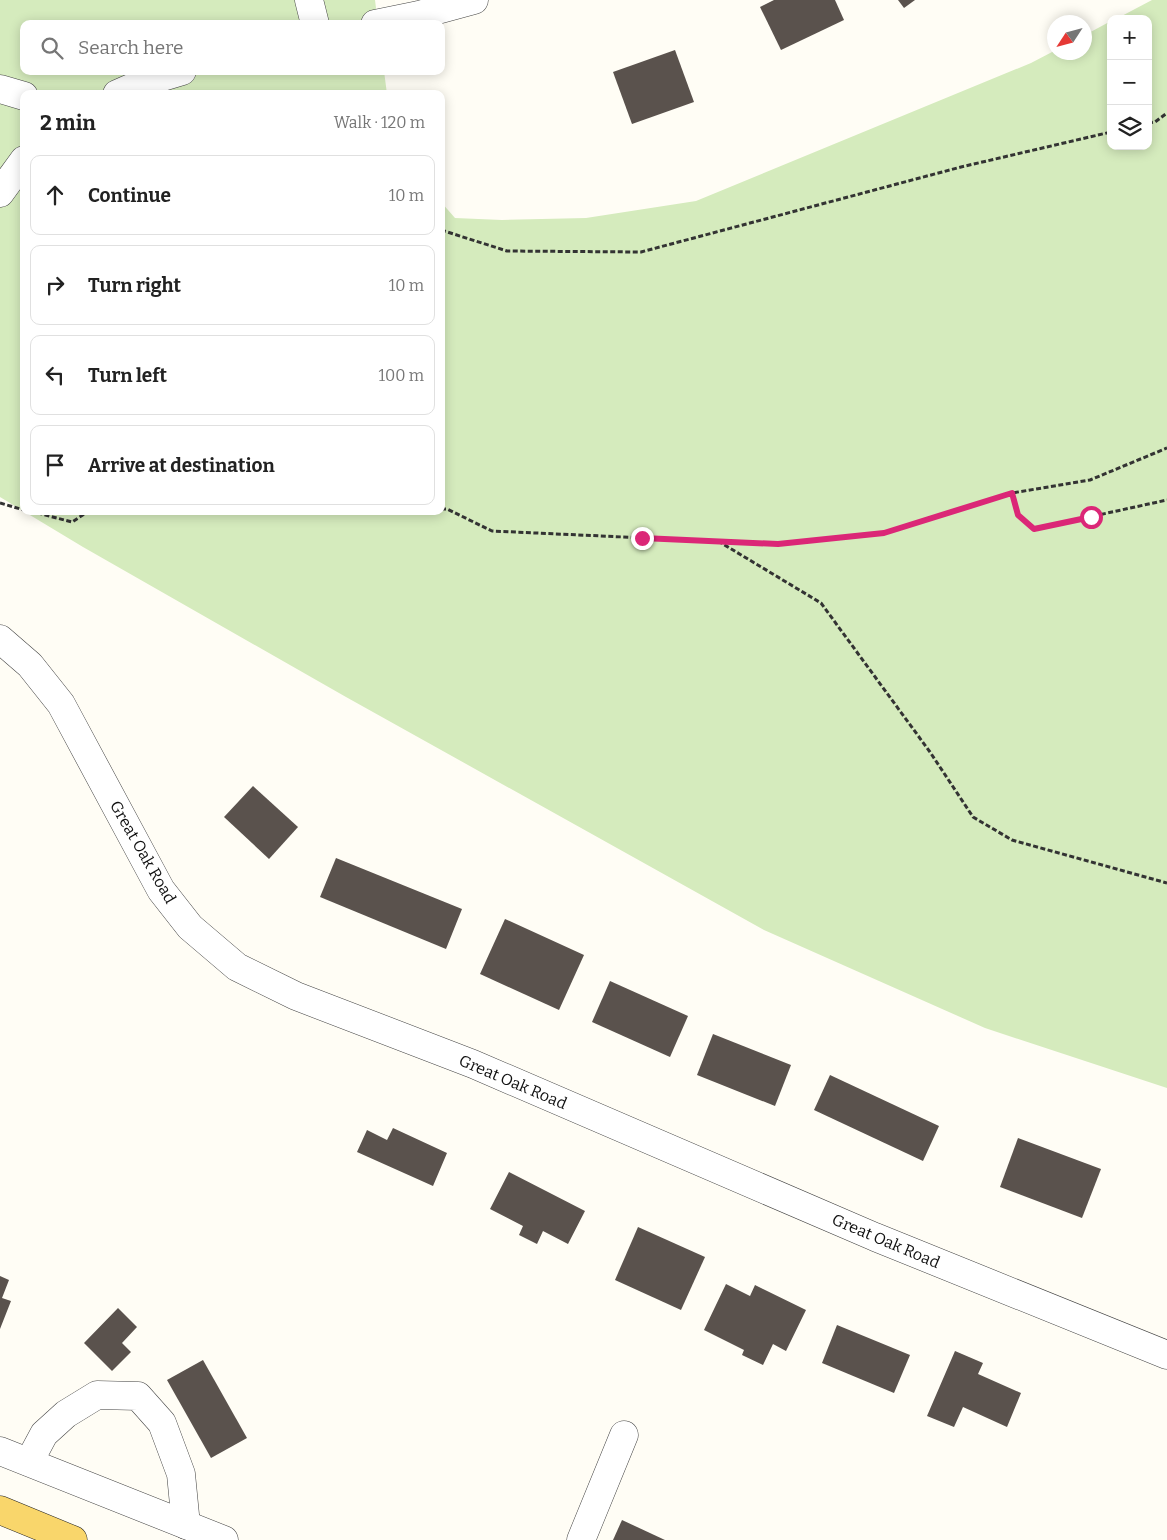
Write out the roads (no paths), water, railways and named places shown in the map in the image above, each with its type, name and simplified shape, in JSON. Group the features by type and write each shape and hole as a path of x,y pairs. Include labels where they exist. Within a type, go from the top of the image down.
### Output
{"main road":[{"path":"0,1510 73,1540"}],"street":[{"path":"309,0 314,20"},
{"path":"386,20 419,8 474,0"},
{"path":"126,90 169,75"},
{"path":"0,89 20,95"},
{"path":"0,193 20,166"},
{"name":"Great Oak Road","path":"0,639 30,665 61,704 161,890 190,927 237,967 296,996 473,1064 875,1237 1167,1355"},
{"path":"29,1462 44,1434 66,1414 97,1395 138,1396 162,1423 181,1474 186,1525"},
{"path":"581,1540 624,1435"},
{"path":"0,1451 224,1540"}]}
